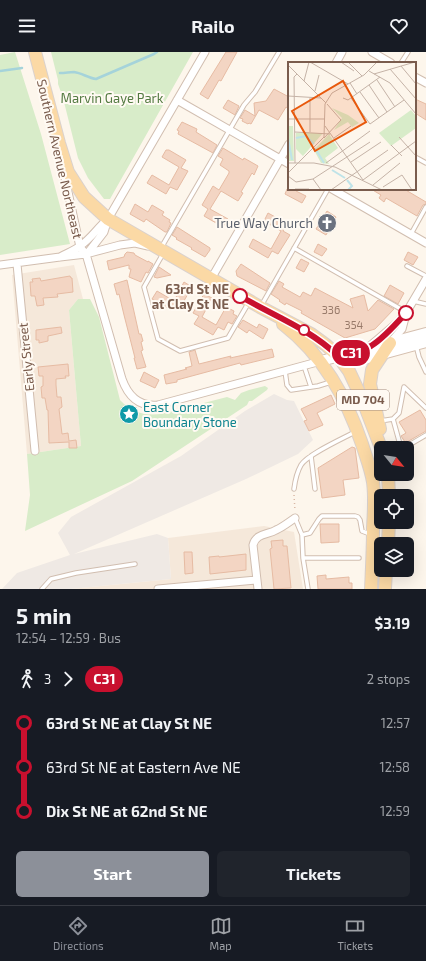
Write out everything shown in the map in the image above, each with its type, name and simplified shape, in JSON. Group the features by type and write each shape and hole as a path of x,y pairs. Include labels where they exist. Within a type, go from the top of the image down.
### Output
{"main road":[{"name":"Southern Avenue Northeast","path":"35,52 58,143"},
{"path":"58,143 68,172 76,186 94,207 108,218 211,279 311,334 338,356 354,362 421,343"},
{"path":"255,304 295,334 321,361 426,333"},
{"path":"380,441 374,422 370,384 371,372 390,343"},
{"name":"MD 704","path":"338,356 354,380 374,422"},
{"name":"MD 704","path":"321,361 334,382 358,430 373,483 374,508 371,589"},
{"path":"385,589 386,577"}],"street":[{"path":"86,254 104,232 108,218 204,52"},
{"path":"337,62 342,52"},
{"path":"372,52 389,62"},
{"path":"416,78 426,83"},
{"path":"177,100 288,163"},
{"name":"Southern Avenue Northeast","path":"58,143 80,247 86,254 122,379 132,398 140,403 152,406 321,361"},
{"path":"211,279 288,146"},
{"path":"334,190 426,243"},
{"path":"60,256 80,247 92,237 108,218"},
{"path":"0,265 17,264 60,256 86,254 129,244 142,244 162,250"},
{"name":"Early Street","path":"17,264 35,451"},
{"path":"360,350 379,340 397,323 406,313 426,280"},
{"path":"390,343 402,329 406,313"},
{"path":"258,589 253,545 254,542 258,537 265,533 274,531 295,518"},
{"path":"158,589 257,580"}],"lane":[{"path":"279,52 265,77 244,105 229,130 162,250 144,287 158,339 180,351 228,338 255,304 294,248 327,190"},
{"path":"402,62 408,52"},
{"path":"416,158 426,164"},
{"path":"411,234 426,208"},
{"path":"294,248 406,313"},
{"path":"408,266 426,276"},
{"path":"413,301 426,304"},
{"path":"421,343 419,357 426,372"},
{"path":"304,366 311,387"},
{"path":"285,371 288,385 291,390 334,382"},
{"path":"374,422 393,418 399,412 404,387 426,408"},
{"path":"393,418 399,441"},
{"path":"294,489 294,482 302,464 311,456 358,430"},
{"path":"414,443 426,436"},
{"path":"311,456 315,489"},
{"path":"302,535 310,533 319,519 325,516 358,517 362,531 364,533 373,534"},
{"path":"295,518 302,535 303,558 308,589"},
{"path":"303,558 359,558"},
{"path":"42,589 50,579 76,573 135,564"}],"path":[{"path":"294,489 295,518"}],"shaded area":[{"path":"74,265 83,299 78,299 69,310 81,446 27,454 12,275"},
{"path":"274,394 287,400 294,401 313,440 298,454 246,479 74,554 157,534 168,538 171,579 71,589 2,589 17,573 70,555 58,533 71,517 181,456 245,411"},
{"path":"264,526 294,532 303,589 71,589 171,579 168,538"}],"green space":[{"path":"15,52 41,134 70,244 0,255 0,55"},
{"name":"Marvin Gaye Park","path":"51,52 193,52 110,199 104,199 88,178 78,158"},
{"path":"78,299 90,299 99,317 120,400 133,410 143,414 161,414 227,397 235,400 241,393 249,390 265,386 268,388 252,401 249,401 247,405 132,481 25,531 30,495 27,454 81,446 69,310"}],"building":[{"path":"226,52 237,52 221,81 219,80 208,99 200,94"},
{"path":"274,89 288,96 288,108 286,107 278,120 259,110 251,124 242,121 243,119 240,118 245,110 255,116 254,103 266,101"},
{"path":"416,99 426,104 426,120 416,114"},
{"path":"228,100 239,106 235,115 223,108"},
{"path":"182,122 197,129 196,132 217,145 213,153 178,134 179,131 177,130"},
{"path":"223,148 243,160 244,158 258,166 254,175 252,173 241,192 243,193 238,201 221,191 210,209 228,219 223,227 204,216 208,209 202,205 213,186 219,190 229,173 229,171 220,165 223,159 218,156"},
{"path":"166,150 169,150 186,160 181,168 188,171 177,190 170,187 166,194 147,183 152,175 169,185 179,167 162,157"},
{"path":"288,189 297,190 296,191 306,196 302,203 285,194"},
{"path":"373,190 406,190 426,202 426,204 423,205 417,216 386,198 384,202 379,198 381,195"},
{"path":"135,204 148,212 152,205 164,212 162,215 170,220 169,222 171,223 167,232 146,219 144,222 130,214"},
{"path":"327,211 336,217 326,235 316,229"},
{"path":"268,213 288,224 283,231 290,235 278,254 272,251 268,258 249,247 253,239 271,249 281,231 264,221"},
{"path":"177,227 210,248 205,257 172,235"},
{"path":"318,244 327,249 322,256 314,252"},
{"path":"127,252 134,253 135,255 153,264 148,273 146,272 141,282 129,277 131,269 129,269 129,265 109,270 107,261 124,257"},
{"path":"408,252 418,257 413,265 404,260"},
{"path":"301,259 309,263 304,272 296,268"},
{"path":"241,264 270,283 266,291 237,276 236,271"},
{"path":"159,267 171,275 157,278 154,277"},
{"path":"70,276 72,278 73,292 57,294 58,297 43,298 44,305 37,306 35,296 31,296 30,282 33,282 32,279 40,278 41,281"},
{"path":"127,280 139,334 141,334 143,341 141,342 143,350 141,351 146,367 137,369 119,294 117,295 114,284"},
{"path":"279,281 284,284 282,287 300,297 303,292 311,296 315,288 353,308 350,299 364,295 368,311 378,300 394,309 375,329 345,338 301,313 302,311 286,303 285,305 279,301 280,300 271,294"},
{"path":"184,282 192,287 181,306 176,303 171,310 152,299 157,291 174,301"},
{"path":"390,285 404,293 398,304 384,296"},
{"path":"204,294 212,298 202,317 216,325 226,307 234,311 233,314 237,316 232,324 228,322 224,330 218,327 213,335 194,324 199,316 193,313"},
{"path":"243,320 257,328 259,324 268,329 263,339 249,330 247,333 238,327"},
{"path":"61,327 62,333 48,336 48,341 39,343 39,340 36,340 36,330"},
{"path":"272,349 274,357 241,365 240,363 166,384 164,375 187,369 185,368 192,366 189,352 195,350 199,364 231,356 230,358"},
{"path":"68,364 69,376 65,376 66,378 56,379 57,397 61,397 62,407 59,409 62,434 68,433 69,441 76,440 77,448 69,448 69,442 49,443 48,410 45,398 42,398 41,387 43,386 43,376 39,376 38,367"},
{"path":"144,372 159,380 155,388 140,381"},
{"path":"331,395 335,404 317,413 323,425 309,431 304,421 307,420 301,409"},
{"path":"420,410 426,420 426,431 409,441 404,441 401,436 406,433 399,422"},
{"path":"352,447 355,448 359,478 343,480 345,495 322,498 318,468"},
{"path":"320,524 339,524 339,542 321,543"},
{"path":"283,540 283,546 287,546 291,588 274,589 270,549 272,548 271,541"},
{"path":"184,552 192,552 193,573 185,574"},
{"path":"246,554 246,570 210,574 209,557"},
{"path":"326,575 326,579 349,577 349,583 352,583 352,589 318,589 317,576"}],"waterway":[{"path":"60,73 74,72 96,79 157,52"},
{"path":"0,71 22,68"}],"bus line":[{"name":"C31","path":"240,296 311,334 338,356 372,345 406,313"}],"place":[{"name":"True Way Church","path":"327,223"},
{"name":"63rd St NE at Clay St NE","path":"240,296"},
{"name":"East Corner Boundary Stone","path":"129,414"}]}
